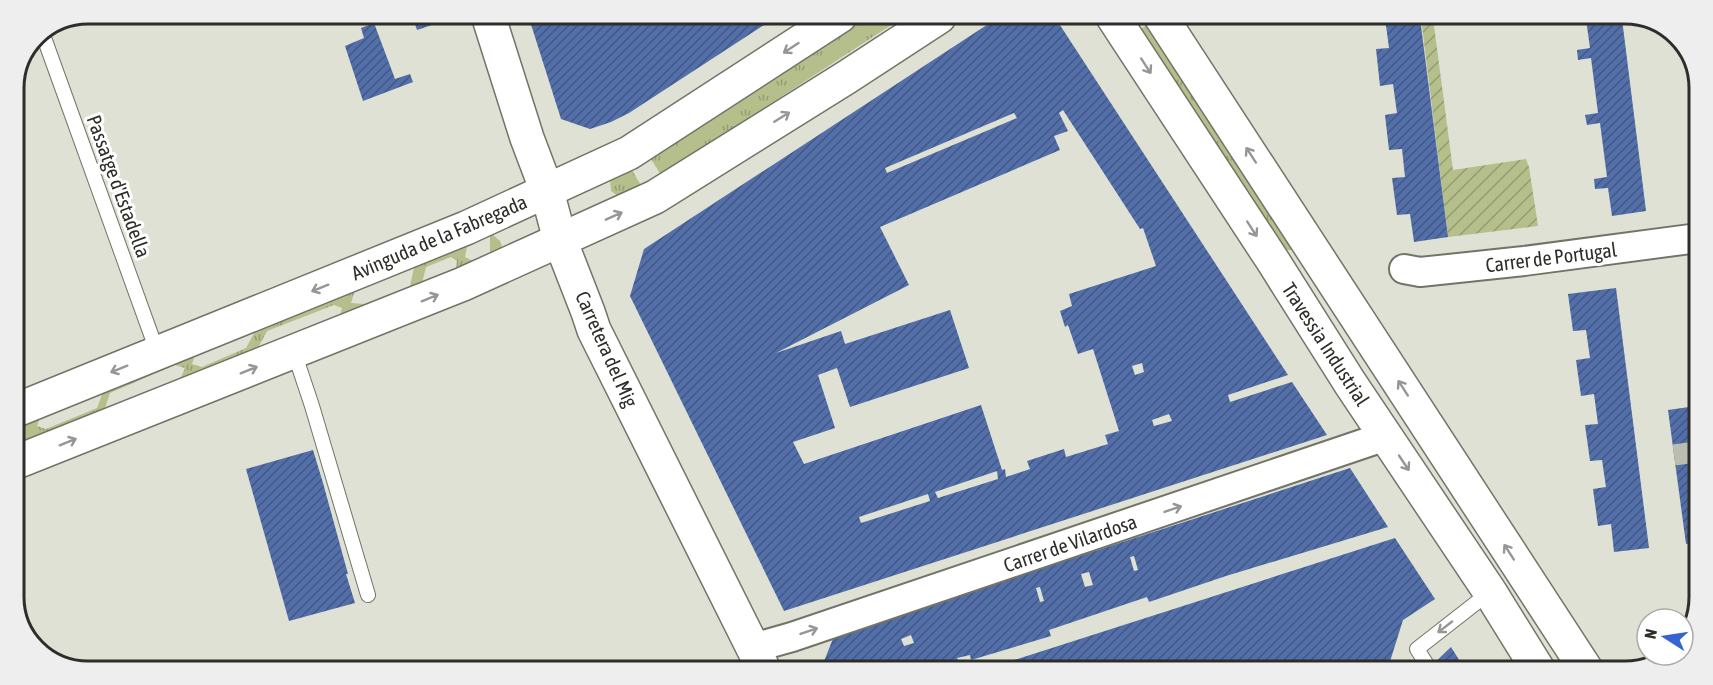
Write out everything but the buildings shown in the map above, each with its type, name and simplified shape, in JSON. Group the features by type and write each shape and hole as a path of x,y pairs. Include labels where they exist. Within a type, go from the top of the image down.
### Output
{"street":[{"name":"Carretera del Mig","path":"491,24 527,138 547,191 560,240 594,330 758,658"},
{"name":"Avinguda de la Fabregada","path":"24,407 466,228 629,153 828,24"},
{"path":"24,459 463,285 655,197 847,77 927,24"},
{"name":"Travessia Industrial","path":"1118,24 1350,383 1490,592 1533,661"},
{"name":"Travessia Industrial","path":"1166,24 1580,661"},
{"name":"Carrer de Portugal","path":"1404,269 1420,272 1689,239"},
{"name":"Carrer de Vilardosa","path":"758,658 792,637 1386,436"},
{"path":"1490,592 1506,580 1560,661"}],"lane":[{"name":"Passatge d'Estadella","path":"45,41 158,354"},
{"path":"294,352 368,595"},
{"path":"1425,661 1417,649 1490,592"}],"green space":[{"path":"852,24 893,24 661,175 649,156"},
{"path":"1147,24 1155,24 1299,250 1282,250 1138,32"},
{"path":"1422,24 1434,24 1453,170 1526,159 1538,226 1448,237"},
{"path":"630,167 642,187 618,196 611,191 610,180"},
{"path":"493,235 500,241 502,246 500,250 455,272 457,261 451,257 426,267 421,287 339,319 342,308 334,305 267,331 257,350 179,382 185,368 175,365 110,393 103,414 24,444 24,420 41,414 37,426 46,429 97,408 103,392 196,352 192,364 202,367 246,348 257,328 355,290 351,303 364,304 410,286 414,268 467,247 465,257 473,261 490,253 490,236"}],"tunnel":[{"path":"1674,455 1689,453"}]}
